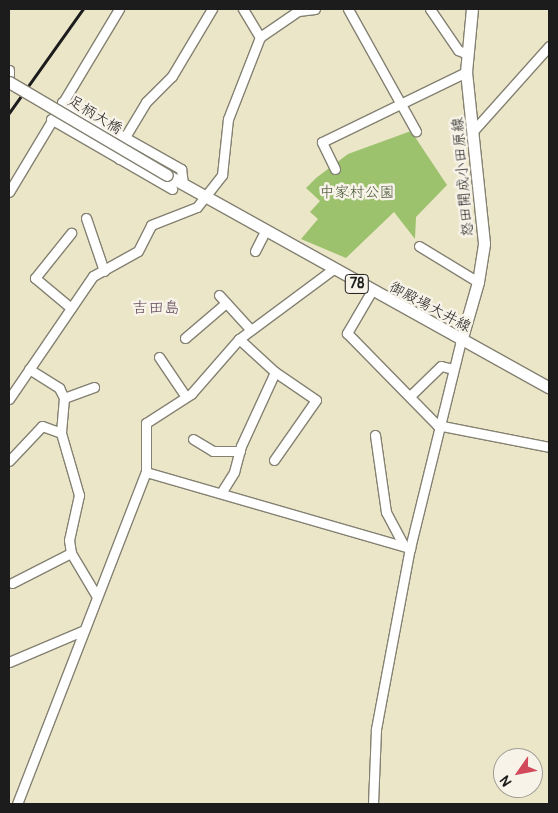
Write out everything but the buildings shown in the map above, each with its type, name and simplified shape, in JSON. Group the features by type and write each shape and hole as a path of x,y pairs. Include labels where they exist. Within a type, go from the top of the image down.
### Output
{"main road":[{"name":"怒田開成小田原線","path":"461,341 478,282 484,243 474,130 466,72 472,9"},
{"name":"足柄大橋","path":"9,82 167,175"},
{"name":"御殿場大井線","path":"167,175 371,292 549,388"}],"street":[{"path":"9,192 119,9"},
{"path":"119,159 125,137 146,102 172,76 212,9"},
{"path":"243,9 260,37"},
{"path":"9,399 93,276 138,251 151,225 184,215 205,198 222,175 228,119 260,37 303,10 315,9"},
{"path":"348,9 416,131"},
{"path":"430,9 458,50 467,54"},
{"path":"474,130 549,46"},
{"path":"9,70 9,75"},
{"path":"335,169 322,142 466,72"},
{"path":"62,102 181,169 183,184"},
{"path":"52,119 172,189"},
{"path":"86,218 104,271"},
{"path":"256,251 265,231"},
{"path":"71,233 35,278 71,308"},
{"path":"419,246 478,282"},
{"path":"17,804 82,631 146,472 146,423 186,397 239,339 332,270"},
{"path":"371,292 347,333 438,425 549,447"},
{"path":"185,338 222,299 251,330"},
{"path":"239,339 275,372 316,400 274,460"},
{"path":"373,804 376,729 407,547 461,341"},
{"path":"159,357 186,397"},
{"path":"410,396 441,366 453,369"},
{"path":"29,369 60,388 64,398 60,433 79,495 69,540 71,553 96,595"},
{"path":"221,493 234,472 240,451 275,372"},
{"path":"64,398 94,386"},
{"path":"9,461 42,426 60,433"},
{"path":"375,435 386,512 407,547"},
{"path":"193,439 213,451 240,451"},
{"path":"146,472 407,547"},
{"path":"12,583 71,553"},
{"path":"9,662 82,631"}],"green space":[{"name":"中家村公園","path":"411,131 447,185 416,217 415,239 394,212 346,258 301,239 318,219 310,212 320,201 306,188 316,178 348,154"}],"railway":[{"path":"9,113 83,9"}],"district":[{"name":"吉田島","path":"156,308"}]}
